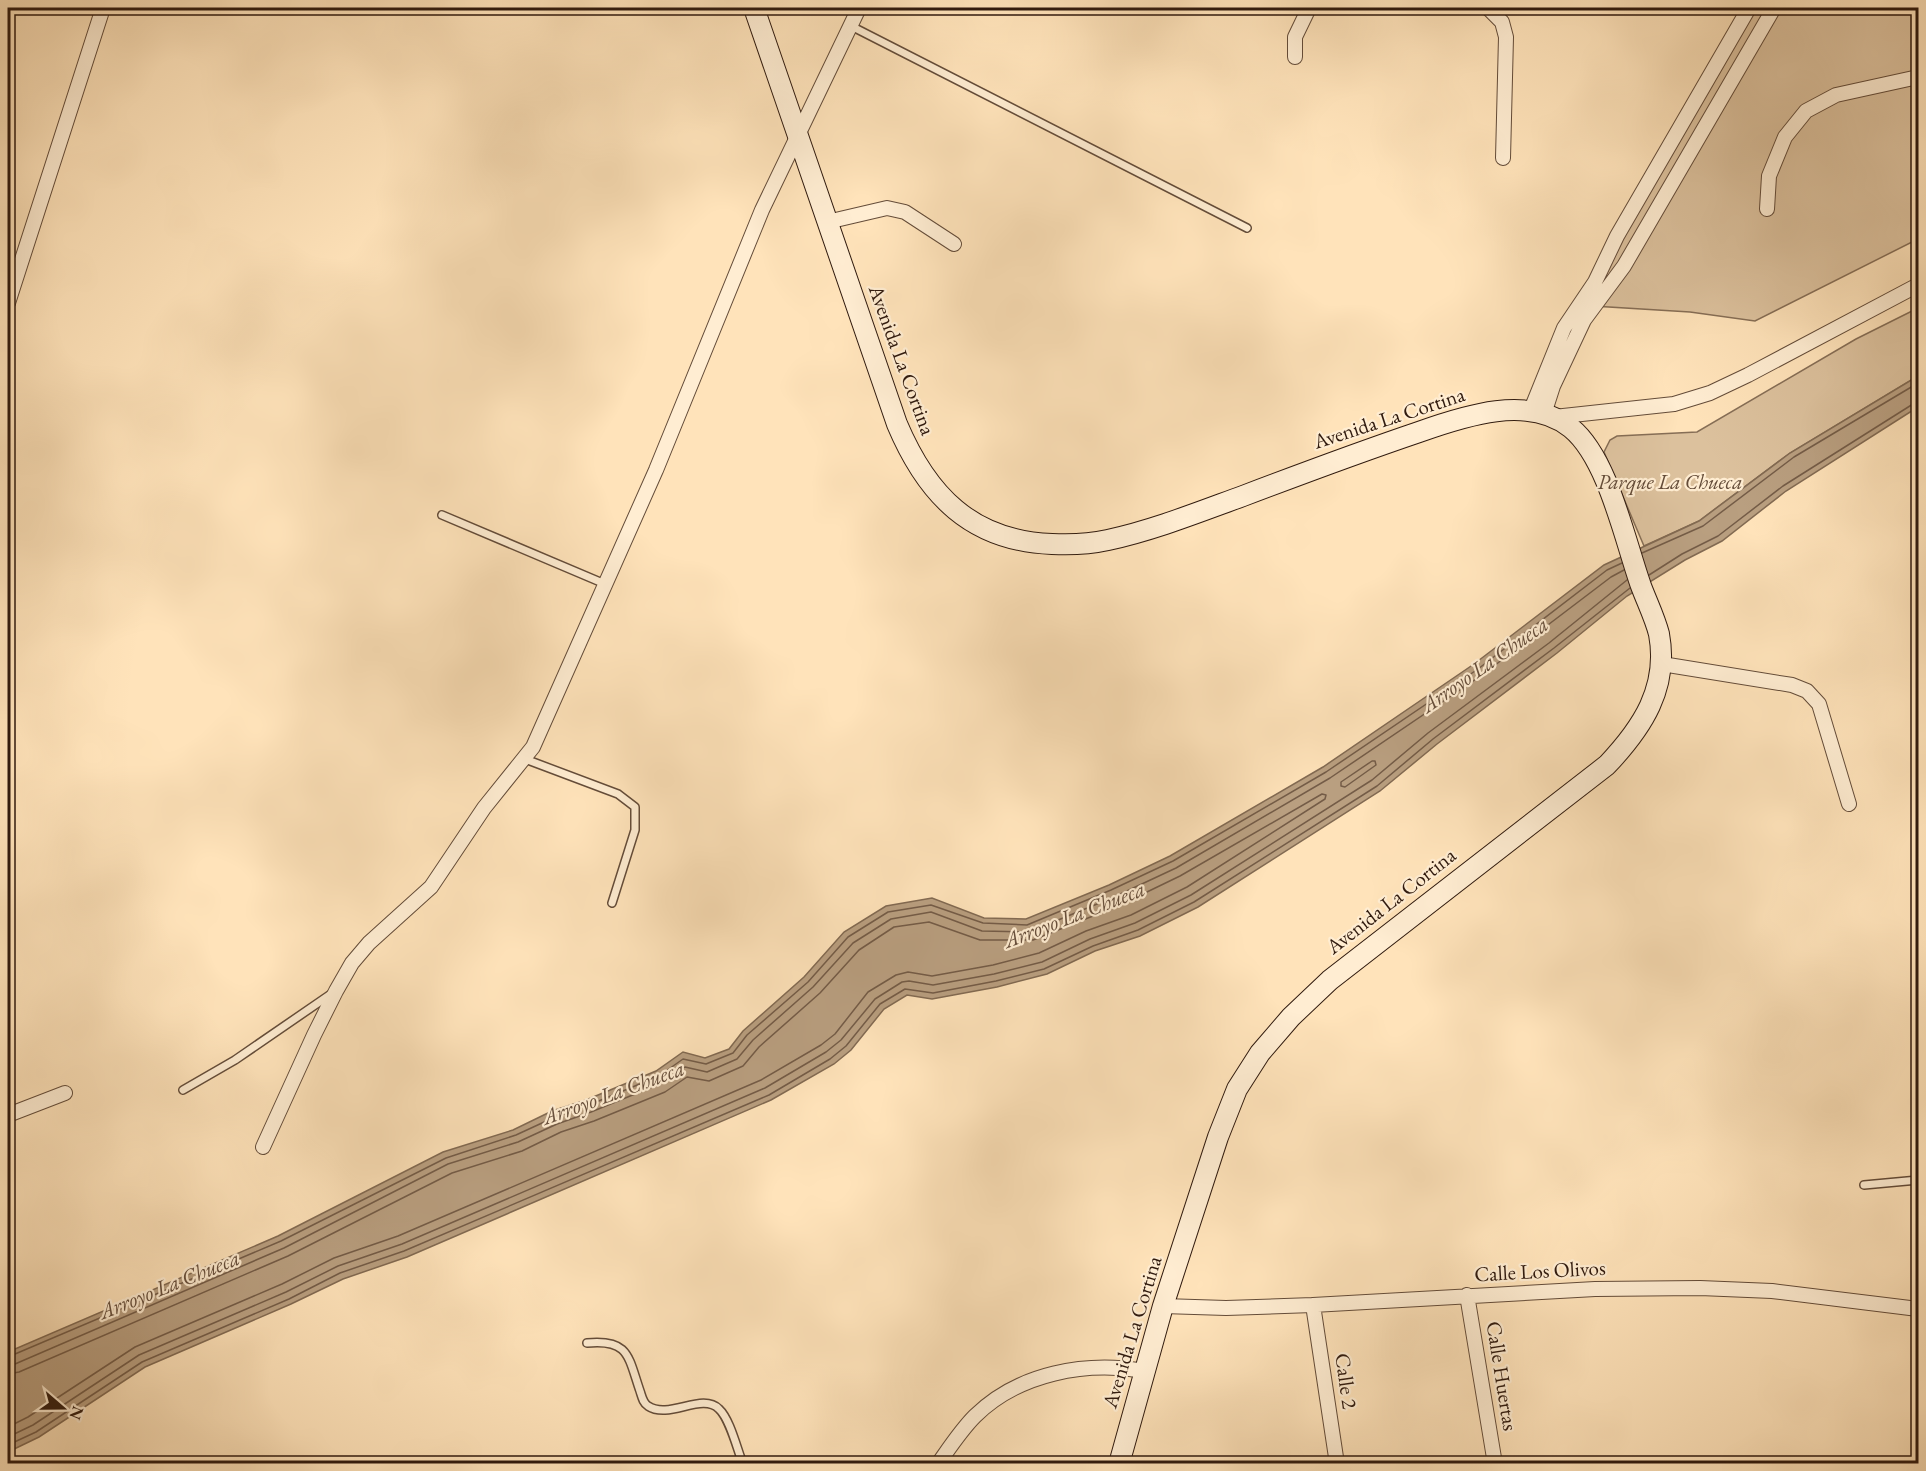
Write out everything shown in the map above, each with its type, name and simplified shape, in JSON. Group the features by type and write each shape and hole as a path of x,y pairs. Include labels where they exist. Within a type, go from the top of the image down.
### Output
{"main road":[{"name":"Avenida La Cortina","path":"754,8 909,453 929,482 966,519 1011,538 1041,544 1072,545 1106,541 1195,513 1341,458 1467,416 1492,411 1543,414 1572,429 1587,445 1603,472 1659,633 1662,664 1653,704 1629,741 1607,765 1330,980 1291,1017 1260,1053 1237,1089 1218,1137 1163,1306 1119,1464"}],"street":[{"path":"8,303 103,8"},
{"path":"262,1147 336,991 352,963 369,943 431,887 484,808 533,747 656,470 758,220 859,8"},
{"path":"1294,57 1294,37 1309,8"},
{"path":"1488,8 1502,22 1506,37 1503,158"},
{"path":"1543,414 1564,328 1594,282 1617,236 1749,8"},
{"path":"1543,414 1553,386 1584,320 1624,266 1774,8"},
{"path":"1767,209 1769,176 1785,138 1806,111 1836,95 1918,76"},
{"path":"827,222 887,208 905,212 954,244"},
{"path":"1543,414 1674,404 1710,393 1918,285"},
{"path":"1662,664 1792,685 1807,691 1819,704 1849,804"},
{"path":"8,1115 65,1093"},
{"name":"Calle Los Olivos","path":"1163,1306 1226,1308 1595,1289 1700,1288 1772,1291 1918,1309"},
{"name":"Calle Huertas","path":"1467,1295 1495,1464"},
{"name":"Calle 2","path":"1313,1305 1337,1464"},
{"path":"938,1464 976,1415 995,1400 1022,1385 1047,1375 1080,1368 1112,1366 1144,1371"}],"lane":[{"path":"851,26 1247,228"},
{"path":"442,515 604,584"},
{"path":"525,759 618,794 635,807 635,830 612,903"},
{"path":"183,1090 235,1060 336,991"},
{"path":"1864,1185 1918,1180"},
{"path":"587,1343 610,1342 623,1350 644,1403 650,1408 665,1411 704,1403 719,1408 725,1417 743,1464"}],"green space":[{"path":"1749,8 1918,8 1918,239 1755,321 1690,312 1577,305"},
{"name":"Parque La Chueca","path":"1918,308 1918,376 1790,453 1699,521 1644,546 1604,452 1610,440 1617,436 1697,432 1856,339"}],"water":[{"name":"Arroyo La Chueca","path":"1918,376 1918,407 1786,491 1722,541 1685,560 1627,596 1380,791 1198,907 1140,936 1095,951 1047,974 997,987 932,999 907,995 884,1009 851,1050 834,1064 771,1100 407,1257 343,1279 145,1367 39,1437 8,1452 8,1352 278,1236 443,1152 513,1130 552,1111 586,1100 656,1071 683,1052 705,1058 729,1049 743,1031 804,977 844,932 886,906 932,898 984,918 1026,919 1109,885 1170,856 1323,767 1474,664 1604,565 1699,521 1790,453"}]}
